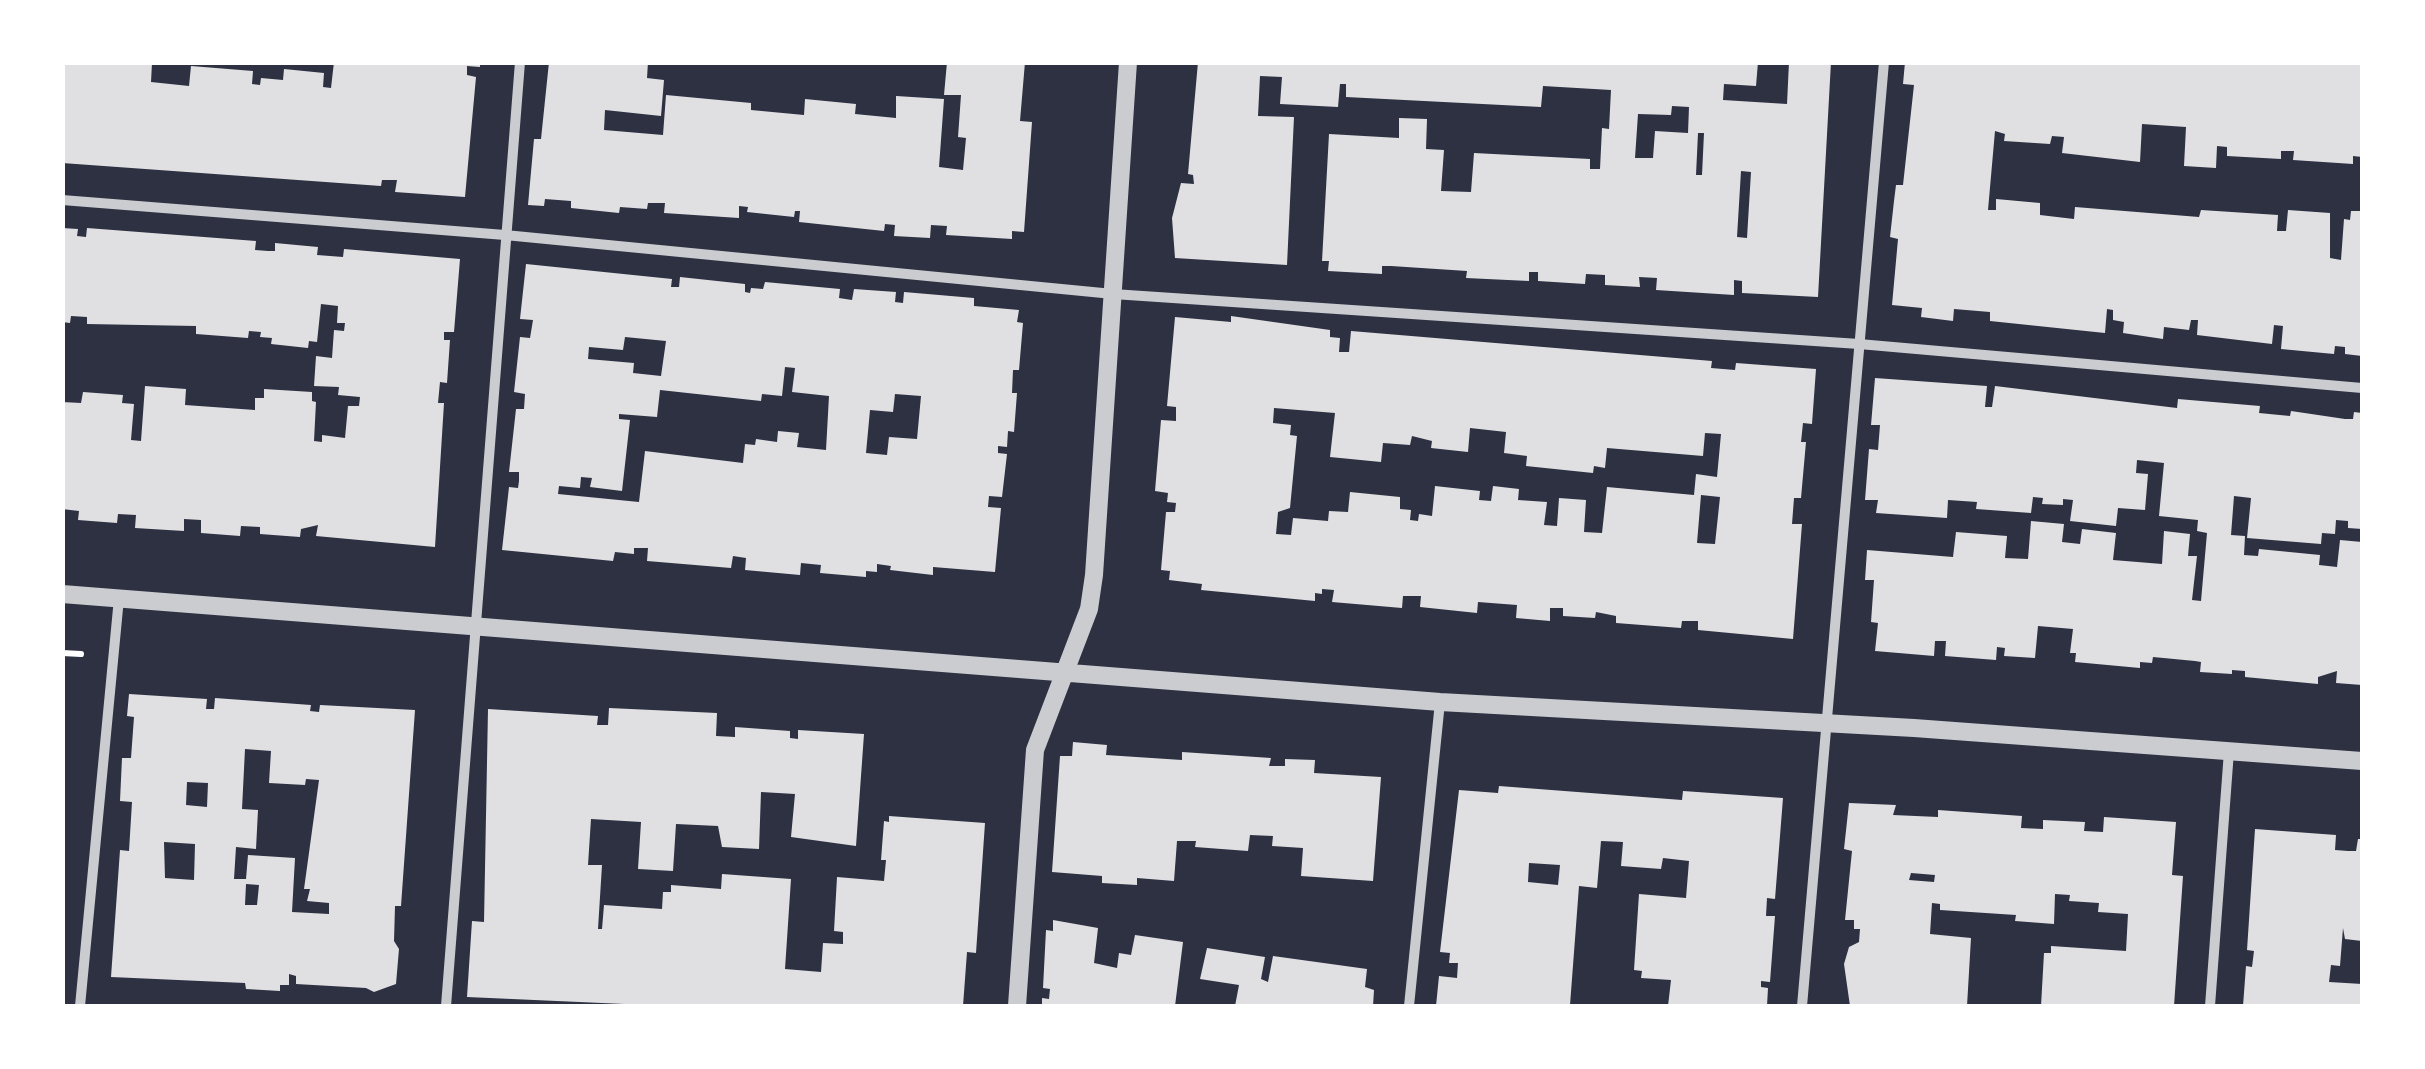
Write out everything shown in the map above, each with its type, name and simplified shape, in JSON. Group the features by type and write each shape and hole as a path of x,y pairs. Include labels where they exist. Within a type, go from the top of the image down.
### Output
{"street":[{"path":"446,1006 520,62"},
{"path":"1017,1006 1035,750 1088,608 1094,575 1128,62"},
{"path":"1802,1006 1884,62"},
{"path":"62,200 505,235 1113,294 1859,344 2362,388"},
{"path":"62,594 1440,702 1826,723 2362,761"},
{"path":"80,1006 119,597"},
{"path":"1409,1006 1440,702"},
{"path":"2210,1006 2229,751"}],"building":[{"path":"64,62 152,63 151,82 189,86 191,66 253,71 252,84 260,85 261,78 283,80 284,69 324,73 323,87 331,88 334,62 480,62 480,67 467,66 467,75 476,77 465,197 395,192 397,180 382,180 381,186 62,163"},
{"path":"549,62 648,62 647,78 664,80 661,116 605,110 604,130 663,135 666,95 751,103 751,110 804,115 805,99 856,104 855,114 896,118 896,96 944,99 939,167 963,170 966,138 958,137 961,95 944,95 947,62 1025,62 1020,121 1032,122 1024,232 1012,231 1012,239 946,235 947,226 931,225 930,238 894,236 895,225 885,224 884,231 799,222 800,211 795,211 794,217 747,212 748,207 739,206 739,218 664,213 665,203 648,203 647,209 620,207 619,213 571,208 571,201 545,199 544,206 528,205 534,139 541,139"},
{"path":"1198,62 1758,62 1756,86 1724,84 1723,100 1787,104 1789,62 1831,62 1818,297 1742,293 1742,281 1734,280 1734,295 1656,290 1657,278 1639,277 1640,287 1605,285 1605,275 1586,274 1585,284 1538,281 1538,272 1529,272 1529,281 1466,278 1467,271 1391,266 1382,266 1382,274 1328,271 1329,261 1322,261 1329,134 1399,138 1399,118 1427,119 1426,149 1444,150 1441,191 1471,192 1474,153 1590,159 1590,169 1600,169 1602,128 1609,129 1611,90 1543,86 1541,107 1346,97 1346,84 1340,84 1338,107 1280,104 1282,77 1260,76 1258,116 1294,117 1287,265 1175,258 1172,218 1181,183 1194,184 1193,175 1188,174","holes":["1672,106 1689,107 1688,133 1655,131 1653,158 1635,158 1638,114 1671,115","1698,133 1704,133 1702,175 1696,175","1741,171 1751,172 1747,238 1737,237"]},
{"path":"1905,62 2362,62 2362,157 2353,156 2353,164 2293,160 2294,151 2281,151 2281,159 2227,156 2227,147 2217,146 2216,168 2184,166 2186,127 2142,124 2140,162 2062,153 2064,137 2052,136 2050,144 2004,141 2005,134 1995,131 1988,210 1996,210 1996,199 2040,203 2040,215 2074,219 2075,207 2199,217 2201,210 2278,215 2277,231 2286,231 2288,210 2330,213 2330,258 2341,260 2344,219 2350,220 2351,211 2362,211 2362,356 2345,354 2345,347 2335,346 2334,354 2281,349 2283,326 2274,325 2272,344 2197,335 2198,320 2191,320 2189,330 2164,327 2163,339 2123,333 2124,322 2113,320 2113,310 2107,309 2105,333 1990,321 1990,312 1954,309 1953,321 1921,317 1922,308 1892,305 1898,239 1890,237 1896,185 1903,185 1914,85 1903,84"},
{"path":"62,228 78,229 77,236 86,237 87,228 256,241 255,250 268,251 275,251 275,243 318,247 317,255 343,257 344,249 460,259 454,332 444,332 444,340 450,340 447,383 440,382 438,403 444,403 435,547 316,536 318,525 301,529 300,537 260,534 260,527 241,526 240,536 201,533 201,520 184,519 184,531 135,528 136,515 118,514 117,523 78,520 79,511 62,509 62,402 81,403 83,392 123,395 122,403 134,404 131,440 141,441 145,386 186,389 185,405 255,410 255,398 264,398 264,389 312,392 312,401 316,402 314,441 322,442 322,435 345,438 348,406 359,406 360,397 338,395 339,387 314,386 316,356 332,358 334,330 344,331 345,323 337,323 338,306 321,304 317,342 309,341 308,348 271,344 272,338 260,337 261,332 249,331 248,338 196,334 196,326 87,324 87,317 71,316 70,323 62,322"},
{"path":"526,264 672,279 671,287 679,287 680,277 745,284 745,292 750,293 751,288 763,289 765,282 840,289 839,298 852,300 854,289 896,292 895,302 903,303 904,292 974,298 974,306 1019,310 1017,322 1023,323 1019,370 1013,370 1012,393 1017,393 1014,432 1008,431 1007,447 998,446 998,453 1007,454 1002,497 989,496 988,507 1001,508 995,572 933,567 933,575 890,570 891,566 877,564 877,572 866,571 866,577 820,573 821,565 801,563 800,575 745,570 746,558 733,556 731,568 647,561 648,548 634,548 634,554 615,552 613,561 502,550 509,487 518,488 519,481 519,472 509,472 516,409 524,409 525,394 514,392 520,337 530,338 533,320 520,319","holes":["625,337 666,341 661,376 633,373 634,363 588,359 589,347 623,350","785,367 795,368 792,392 829,396 826,450 797,447 799,433 778,431 777,442 756,439 755,445 745,444 743,463 645,451 639,502 558,494 559,486 580,488 581,477 592,478 590,487 622,491 630,420 619,419 619,414 657,417 660,390 761,401 762,394 782,396","895,394 921,396 917,439 889,437 887,455 866,453 870,410 893,412"]},
{"path":"1231,316 1330,330 1330,337 1340,338 1339,352 1349,352 1351,331 1712,361 1711,368 1735,370 1736,363 1816,369 1812,424 1803,423 1801,442 1806,442 1801,498 1794,498 1792,524 1802,524 1793,639 1698,630 1698,621 1682,621 1681,628 1616,623 1616,616 1596,612 1595,618 1563,616 1563,608 1550,608 1550,621 1516,618 1517,605 1478,602 1477,613 1420,607 1421,596 1403,596 1402,608 1332,602 1334,590 1315,593 1315,601 1201,590 1202,584 1169,580 1170,571 1161,570 1166,512 1175,512 1176,503 1167,502 1168,493 1155,491 1161,420 1176,421 1176,407 1167,406 1175,317 1231,322","holes":["1274,408 1335,413 1330,457 1381,462 1383,443 1410,445 1412,436 1432,441 1431,448 1468,452 1470,428 1506,432 1504,453 1527,456 1526,466 1593,473 1594,466 1605,468 1607,448 1703,456 1705,433 1721,434 1717,477 1696,474 1694,495 1607,487 1602,533 1584,532 1586,500 1559,498 1557,526 1544,525 1547,502 1518,500 1519,489 1493,486 1491,501 1479,500 1480,491 1435,486 1432,516 1419,514 1418,521 1410,520 1411,510 1400,509 1400,497 1350,492 1348,512 1329,511 1328,521 1293,518 1291,535 1276,534 1278,512 1290,508 1297,436 1290,435 1291,425 1273,423","1701,495 1720,497 1715,544 1697,543"]},
{"path":"1875,378 1987,386 1985,407 1992,407 1995,386 2177,408 2178,399 2260,406 2259,413 2290,416 2291,411 2353,419 2354,412 2362,413 2362,529 2348,528 2348,521 2336,520 2335,534 2322,533 2321,544 2247,538 2251,498 2234,496 2231,535 2245,536 2244,555 2258,556 2259,549 2320,555 2319,565 2337,567 2340,540 2362,542 2362,685 2336,683 2337,671 2318,677 2318,684 2245,677 2245,671 2200,672 2201,662 2153,657 2152,663 2140,662 2140,668 2075,662 2076,653 2070,653 2073,629 2038,626 2035,658 2004,656 2005,648 1997,647 1996,660 1945,656 1946,641 1935,641 1934,656 1875,651 1878,623 1871,622 1874,580 1865,580 1867,550 1953,557 1956,532 2007,536 2005,558 2028,559 2031,521 2064,524 2062,542 2080,544 2082,529 2116,533 2113,560 2162,564 2164,531 2190,534 2188,556 2197,556 2192,600 2201,601 2207,533 2197,531 2198,520 2159,516 2164,463 2137,460 2136,473 2148,474 2145,510 2118,508 2116,526 2070,521 2073,500 2063,499 2063,505 2042,504 2043,498 2033,497 2031,513 1976,509 1977,502 1948,500 1947,518 1876,513 1878,500 1865,500 1869,449 1878,450 1880,425 1871,425"},
{"path":"129,694 207,699 206,709 214,709 215,698 311,705 310,711 319,712 320,705 415,710 401,906 395,906 394,941 399,949 396,984 374,992 366,988 296,984 296,976 289,974 289,985 280,985 280,991 246,989 245,983 111,977 120,850 129,851 132,802 120,801 122,758 131,758 134,717 127,716","holes":["245,749 271,751 269,783 305,785 306,779 319,780 304,889 310,889 307,901 329,903 329,914 292,912 295,858 248,855 246,879 234,879 236,847 256,849 258,810 242,809","187,782 208,783 207,807 186,805","164,842 195,844 194,880 165,878","246,884 259,885 257,905 245,905"]},
{"path":"609,708 717,713 716,736 735,737 735,727 790,731 790,738 798,739 798,730 864,734 856,846 791,837 795,794 761,792 759,849 722,847 718,826 676,824 673,871 638,869 641,822 591,819 588,865 602,865 598,929 602,929 604,905 662,909 663,892 671,892 671,885 721,889 722,874 791,879 785,969 821,972 823,943 843,944 843,932 834,931 837,877 884,881 884,821 889,822 889,816 985,823 976,953 967,952 963,1006 669,1006 467,997 472,921 484,922 488,709 598,716 597,725 608,725"},
{"path":"1073,742 1107,745 1106,755 1182,760 1182,752 1271,758 1269,766 1285,766 1285,759 1315,760 1314,773 1381,777 1373,881 1301,876 1303,848 1272,846 1273,836 1250,835 1248,851 1195,847 1196,841 1177,841 1174,881 1137,878 1137,885 1102,883 1102,876 1052,872 1060,756 1072,756"},
{"path":"1499,786 1682,800 1683,791 1783,798 1775,899 1767,898 1766,916 1775,916 1770,982 1761,981 1761,987 1768,988 1767,1006 1668,1006 1671,980 1641,978 1642,971 1634,970 1639,894 1686,898 1689,861 1663,858 1661,869 1621,866 1623,842 1601,841 1597,888 1579,886 1570,1005 1436,1006 1439,976 1457,978 1458,963 1449,963 1450,953 1440,952 1459,790 1498,793","holes":["1529,863 1560,865 1558,885 1528,882"]},
{"path":"1849,803 1896,805 1893,815 1938,817 1938,810 2022,816 2021,828 2043,829 2043,820 2085,822 2084,831 2103,832 2104,817 2176,822 2172,875 2183,876 2174,1006 2041,1006 2044,953 2051,953 2051,946 2126,951 2128,914 2098,912 2099,903 2069,901 2070,895 2055,894 2054,924 2015,921 2016,915 1940,910 1940,904 1932,903 1930,934 1971,938 1967,1006 1850,1006 1844,964 1849,947 1859,942 1860,929 1854,929 1854,920 1845,920 1852,851 1844,849","holes":["1911,873 1935,875 1934,882 1909,880"]},
{"path":"2255,829 2336,835 2335,850 2356,851 2358,839 2362,839 2362,941 2345,939 2343,928 2340,966 2331,965 2329,982 2362,984 2362,1006 2243,1006 2246,966 2252,967 2254,951 2247,950"},
{"path":"1053,920 1098,928 1094,963 1117,968 1119,953 1131,955 1135,935 1183,942 1175,1006 1042,1006 1042,998 1049,999 1050,989 1043,988 1046,930 1053,931"},
{"path":"1207,948 1265,957 1261,979 1268,982 1273,956 1367,969 1365,987 1374,990 1373,1006 1235,1006 1239,985 1200,979"}]}
